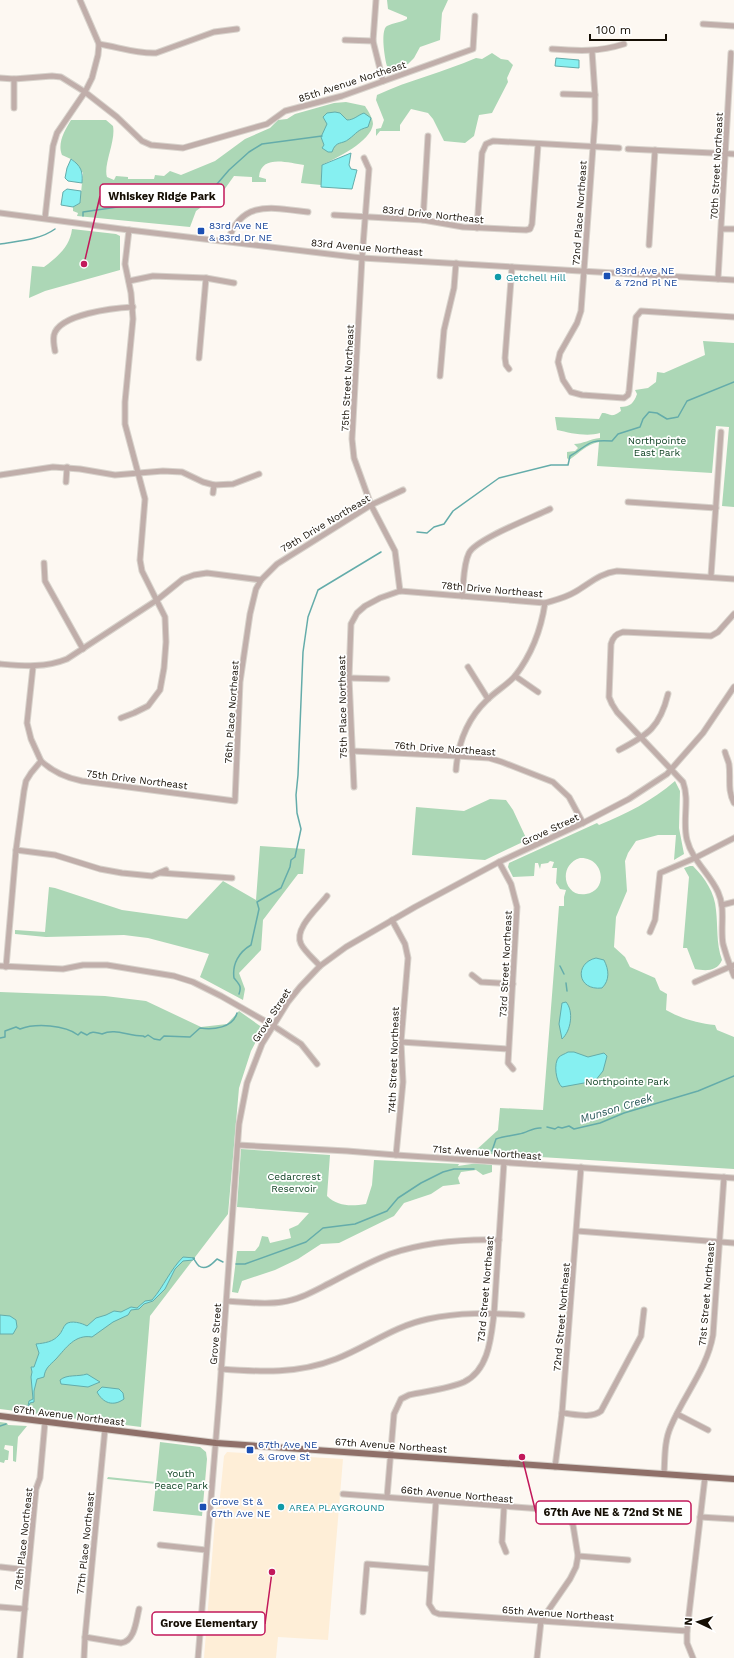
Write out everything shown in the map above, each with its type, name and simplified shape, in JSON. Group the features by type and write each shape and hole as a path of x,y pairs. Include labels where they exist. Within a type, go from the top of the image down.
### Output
{"main road":[{"name":"67th Avenue Northeast","path":"0,1416 216,1443 734,1479"}],"street":[{"path":"45,218 53,146 57,133 85,92 95,68 99,44 80,0"},
{"path":"376,0 373,41 383,81"},
{"name":"85th Avenue Northeast","path":"0,78 14,79 52,76 62,77 85,92 147,143 151,145 183,148 267,124 285,112 342,96 473,49 475,16"},
{"path":"703,24 734,26"},
{"path":"99,44 146,54 156,53 214,32 237,29"},
{"path":"345,40 373,41"},
{"path":"552,49 592,52 624,44"},
{"name":"72nd Place Northeast","path":"592,52 595,95 594,146 581,310 577,323 560,353 558,362 563,380 571,392 582,395 619,399 624,398 628,395 635,322 641,311 734,317"},
{"name":"70th Street Northeast","path":"718,279 732,84 731,53"},
{"path":"14,79 14,108"},
{"path":"563,94 595,95"},
{"path":"423,220 428,136"},
{"path":"477,228 482,152 486,144 493,142 619,148"},
{"name":"83rd Drive Northeast","path":"334,215 423,220 477,228 530,229 532,224 538,145"},
{"path":"628,149 734,154"},
{"path":"649,245 655,150"},
{"name":"75th Street Northeast","path":"364,158 369,169 362,258 352,440 354,458 371,505 394,551 400,591"},
{"path":"228,241 232,227 241,218 255,210 270,208 308,212"},
{"name":"83rd Avenue Northeast","path":"0,213 362,258 734,280"},
{"path":"722,229 734,229"},
{"path":"121,718 148,706 160,690 164,668 166,642 165,617 142,571 140,560 145,499 139,472 125,430 125,402 133,320 133,307 125,264 129,230"},
{"path":"440,376 444,330 453,292 456,263"},
{"path":"509,369 506,365 505,358 512,267"},
{"path":"128,281 153,276 206,278 234,283"},
{"path":"199,358 206,278"},
{"path":"55,351 54,335 58,327 69,320 109,309 133,307"},
{"path":"710,576 721,432"},
{"path":"0,475 53,467 67,467 115,475 163,471 182,472 203,482 214,485 233,484 259,474"},
{"path":"66,482 67,467"},
{"path":"212,493 214,485"},
{"name":"79th Drive Northeast","path":"262,580 277,564 371,505 403,490"},
{"path":"628,502 716,508"},
{"path":"462,596 466,561 472,548 483,541 550,509"},
{"path":"44,563 45,581 83,649"},
{"name":"78th Drive Northeast","path":"365,606 380,598 400,591 545,603 563,598 575,592 600,575 617,571 710,576 734,579"},
{"path":"0,664 33,667 54,664 67,659 156,600 183,579 194,575 212,573 262,580"},
{"name":"76th Place Northeast","path":"235,800 240,682 250,614 256,590 262,580"},
{"path":"456,770 457,756 467,724 474,713 488,699 515,676 536,641 542,623 545,603"},
{"name":"75th Place Northeast","path":"354,788 349,678 351,624 357,613 365,606"},
{"path":"734,614 718,632 711,636 618,633 612,640 611,644 609,697 617,712 683,782 686,792 685,829 687,841 695,858 718,893 722,905 723,943 732,966 734,976"},
{"path":"6,967 16,850 26,781 41,761 31,739 27,723 33,667"},
{"path":"468,667 488,699"},
{"path":"515,676 538,692"},
{"path":"349,678 387,678"},
{"name":"Grove Street","path":"198,1658 222,1369 239,1124 247,1083 262,1044 272,1025 300,987 320,966 346,946 499,862 629,800 672,770 703,733 734,687"},
{"path":"619,750 642,738 653,728 664,710 668,694"},
{"name":"76th Drive Northeast","path":"352,750 489,758 502,762 553,782 569,797 583,823"},
{"path":"725,752 729,764 728,782 730,796 734,803"},
{"name":"75th Drive Northeast","path":"41,761 57,773 82,781 235,800"},
{"path":"650,932 655,920 660,873 695,858 734,838"},
{"path":"16,850 55,856 100,869 122,873 152,876 166,870"},
{"name":"73rd Street Northeast","path":"499,862 511,884 517,907 508,1049 508,1063 512,1069"},
{"path":"160,873 232,878"},
{"path":"320,966 300,943 300,938 305,922 327,896"},
{"path":"722,905 734,902"},
{"name":"74th Street Northeast","path":"392,920 404,944 408,958 401,1042 403,1082 396,1155"},
{"path":"0,966 63,969 84,965 107,965 174,976 193,982 222,996 272,1025 301,1044 317,1064"},
{"path":"695,982 732,966"},
{"path":"472,975 481,982 513,984"},
{"path":"401,1042 508,1049"},
{"name":"71st Avenue Northeast","path":"238,1145 340,1150 734,1178"},
{"name":"73rd Street Northeast","path":"387,1497 394,1414 401,1400 409,1395 466,1381 480,1368 485,1358 491,1335 494,1314 504,1162"},
{"name":"72nd Street Northeast","path":"556,1467 562,1413 581,1168"},
{"name":"71st Street Northeast","path":"664,1474 667,1438 671,1426 706,1361 711,1348 724,1177"},
{"path":"577,1231 734,1243"},
{"path":"227,1301 266,1303 282,1302 301,1297 367,1263 391,1254 437,1242 458,1240 498,1240"},
{"path":"562,1413 591,1415 597,1414 601,1411 641,1336 644,1310"},
{"path":"222,1369 255,1372 300,1370 315,1367 337,1359 405,1325 427,1319 461,1314 522,1315"},
{"path":"677,1414 708,1430"},
{"name":"78th Place Northeast","path":"20,1658 34,1523 36,1489 40,1478 45,1422"},
{"name":"77th Place Northeast","path":"84,1658 84,1637 105,1429"},
{"path":"693,1658 687,1643 687,1631 705,1477"},
{"name":"66th Avenue Northeast","path":"343,1494 556,1510 568,1516 573,1525 578,1556"},
{"path":"363,1612 367,1564 431,1570 436,1501"},
{"path":"504,1507 502,1542 506,1552"},
{"path":"700,1516 732,1519"},
{"path":"160,1546 206,1550"},
{"path":"537,1658 541,1621 570,1579 576,1567 578,1556 628,1560"},
{"path":"1,1567 28,1570"},
{"name":"65th Avenue Northeast","path":"431,1570 429,1604 434,1612 439,1614 687,1631"},
{"path":"0,1607 24,1609"},
{"path":"84,1637 121,1643 126,1642 130,1639 132,1634 139,1609"}],"shaded area":[{"path":"227,1452 343,1459 328,1640 278,1637 276,1658 204,1658 216,1508 219,1507 224,1456"}],"green space":[{"path":"387,0 448,0 442,13 440,40 420,47 414,58 408,64 391,68 387,66 385,58 383,39 385,29 389,25 407,19 407,17 388,9"},
{"path":"492,53 501,59 508,60 513,65 507,78 508,82 492,113 479,115 474,136 465,143 444,141 433,119 428,113 411,109 400,125 400,131 380,131 376,136 376,129 381,128 384,120 376,100 377,95 476,58 482,59"},
{"path":"346,102 365,106 373,122 371,131 352,149 322,165 321,185 301,183 304,165 283,162 270,163 265,165 261,170 259,177 266,179 266,182 252,182 252,177 234,176 224,190 196,211 190,227 77,216 78,213 73,211 73,207 80,203 83,173 73,160 62,155 60,146 62,137 71,120 106,120 113,126 113,139 106,172 107,177 114,180 116,176 128,177 128,179 154,179 155,175 164,176 170,171 181,175 215,161 245,139 270,128 278,120 287,119 295,114 334,103"},
{"path":"72,229 116,234 120,236 120,270 45,291 29,298 32,266 44,267 58,255 69,241"},
{"name":"Northpointe East Park","path":"703,341 734,343 734,507 722,506 729,427 716,426 712,473 597,466 599,442 587,447 569,460 567,458 567,452 575,451 578,448 574,444 600,438 600,433 584,435 557,430 555,417 599,419 602,413 613,415 621,411 620,407 629,405 633,402 637,394 635,390 648,388 656,382 657,372 664,373 705,355"},
{"name":"Northpointe Park","path":"675,781 680,791 679,828 684,854 674,860 676,835 658,835 636,841 628,853 625,861 627,891 616,917 614,947 625,957 630,967 655,978 660,990 667,994 666,1010 690,1020 715,1025 717,1030 734,1037 734,1169 474,1153 498,1130 500,1108 543,1110 559,906 564,906 566,890 560,889 556,883 557,868 552,868 554,862 550,861 548,863 541,864 540,869 538,863 535,863 534,876 513,877 508,867 509,863 597,823 599,825 619,816 648,801","holes":["580,858 588,859 599,868 601,881 598,887 593,891 586,894 578,894 568,886 566,874 568,867 573,862"]},
{"path":"490,799 506,800 513,810 527,840 485,860 412,855 416,807 464,811"},
{"path":"260,846 305,849 303,874 298,874 263,920 261,950 239,973 245,989 243,1000 200,977 209,954 148,938 124,935 46,937 15,934 15,930 45,932 49,887 122,910 187,919 223,881 256,900"},
{"path":"693,866 702,876 714,898 717,916 718,941 722,960 717,967 710,970 695,969 687,948 683,948 689,877 684,868"},
{"path":"0,992 105,996 146,1001 201,1027 227,1024 239,1011 263,1028 251,1051 239,1088 228,1214 150,1316 141,1427 0,1409"},
{"name":"Cedarcrest Reservoir","path":"241,1149 330,1155 327,1196 331,1200 345,1205 366,1204 372,1185 374,1160 459,1164 458,1166 478,1163 492,1165 492,1172 483,1175 476,1170 461,1172 458,1178 460,1184 443,1186 431,1194 404,1203 394,1216 339,1243 321,1244 298,1259 275,1270 242,1281 238,1293 232,1292 237,1251 255,1251 259,1246 262,1236 268,1237 270,1243 291,1238 289,1229 298,1225 309,1213 237,1207"},
{"path":"0,1422 7,1423 8,1425 27,1426 18,1437 16,1462 13,1461 13,1446 5,1445 4,1449 9,1451 8,1460 5,1460 4,1463 0,1462"},
{"name":"Youth Peace Park","path":"160,1442 200,1447 206,1452 207,1459 202,1516 153,1511 156,1484 107,1479 108,1477 156,1482"}],"water":[{"path":"556,58 579,60 579,68 555,66"},
{"path":"327,113 340,113 347,120 364,113 371,118 368,127 359,131 346,141 337,144 332,152 328,152 322,148 324,145 321,137 327,124 323,117"},
{"path":"351,153 349,165 351,169 357,170 352,189 321,187 322,165"},
{"path":"71,159 81,169 82,183 68,181 65,178"},
{"path":"67,189 81,191 80,203 73,207 61,205 63,192"},
{"path":"596,958 604,960 608,971 605,985 602,988 594,988 587,985 581,976 584,965"},
{"path":"566,1002 571,1016 568,1031 562,1039 559,1024 562,1003"},
{"path":"568,1052 574,1052 588,1057 604,1053 607,1056 603,1071 595,1081 562,1087 558,1081 556,1064 559,1057"},
{"path":"183,1257 195,1258 193,1260 183,1261 175,1269 165,1289 153,1301 144,1304 139,1309 131,1310 128,1315 113,1322 92,1337 81,1338 67,1346 45,1371 44,1377 37,1379 34,1391 34,1402 30,1403 27,1411 29,1401 33,1399 31,1367 34,1367 39,1353 36,1344 51,1341 60,1334 65,1325 68,1323 76,1322 87,1326 96,1318 114,1311 121,1312 131,1307 137,1308 145,1301 152,1300 174,1267"},
{"path":"0,1315 10,1316 16,1320 17,1327 13,1334 0,1334"},
{"path":"87,1374 100,1382 88,1387 61,1384 60,1380 63,1378"},
{"path":"102,1387 119,1389 123,1393 124,1399 116,1403 109,1403 105,1401 97,1392"}],"waterway":[{"path":"83,216 83,212 138,204 158,195 201,197 211,191 229,170 249,152 262,144 322,136"},
{"path":"0,244 36,238 55,229"},
{"path":"417,532 427,533 434,527 444,524 453,511 499,478 551,465 568,465 570,456 589,444 598,441 612,441 618,434 640,427 643,419 649,412 657,413 667,419 678,417 687,401 734,382"},
{"path":"239,994 240,987 234,978 234,968 237,959 243,951 251,945 259,909 257,902 281,888 290,867 291,860 295,857 301,829 297,813 296,795 303,652 308,617 318,590 381,552"},
{"path":"560,966 564,974"},
{"path":"566,983 567,991"},
{"path":"0,1038 5,1037 5,1031 16,1027 20,1029 34,1026 58,1027 78,1035 81,1032 87,1035 93,1032 102,1034 107,1032 117,1032 145,1037 148,1035 154,1039 160,1040 164,1036 190,1037 200,1028 211,1029 227,1025 235,1018 237,1013"},
{"name":"Munson Creek","path":"547,1127 555,1129 558,1127 562,1128 569,1126 574,1129 600,1123 624,1113 698,1091 734,1076"},
{"name":"Munson Creek","path":"492,1151 496,1139 522,1133 535,1128 541,1128"},
{"name":"Munson Creek","path":"236,1264 245,1264 306,1242 323,1228 355,1224 387,1211 398,1198 421,1183 443,1172 454,1169 474,1169"},
{"name":"Munson Creek","path":"193,1258 198,1265 204,1268 209,1266 217,1259 223,1262"},
{"name":"Munson Creek","path":"0,1426 6,1424"}],"place":[{"name":"83rd Ave NE & 83rd Dr NE","path":"201,231"},
{"name":"Whiskey Ridge Park","path":"84,264"},
{"name":"83rd Ave NE & 72nd Pl NE","path":"607,276"},
{"name":"Getchell Hill","path":"498,277"},
{"name":"67th Ave NE & Grove St","path":"250,1450"},
{"name":"67th Ave NE & 72nd St NE","path":"522,1457"},
{"name":"Grove St & 67th Ave NE","path":"203,1507"},
{"name":"AREA PLAYGROUND","path":"281,1507"},
{"name":"Grove Elementary","path":"272,1572"}]}
